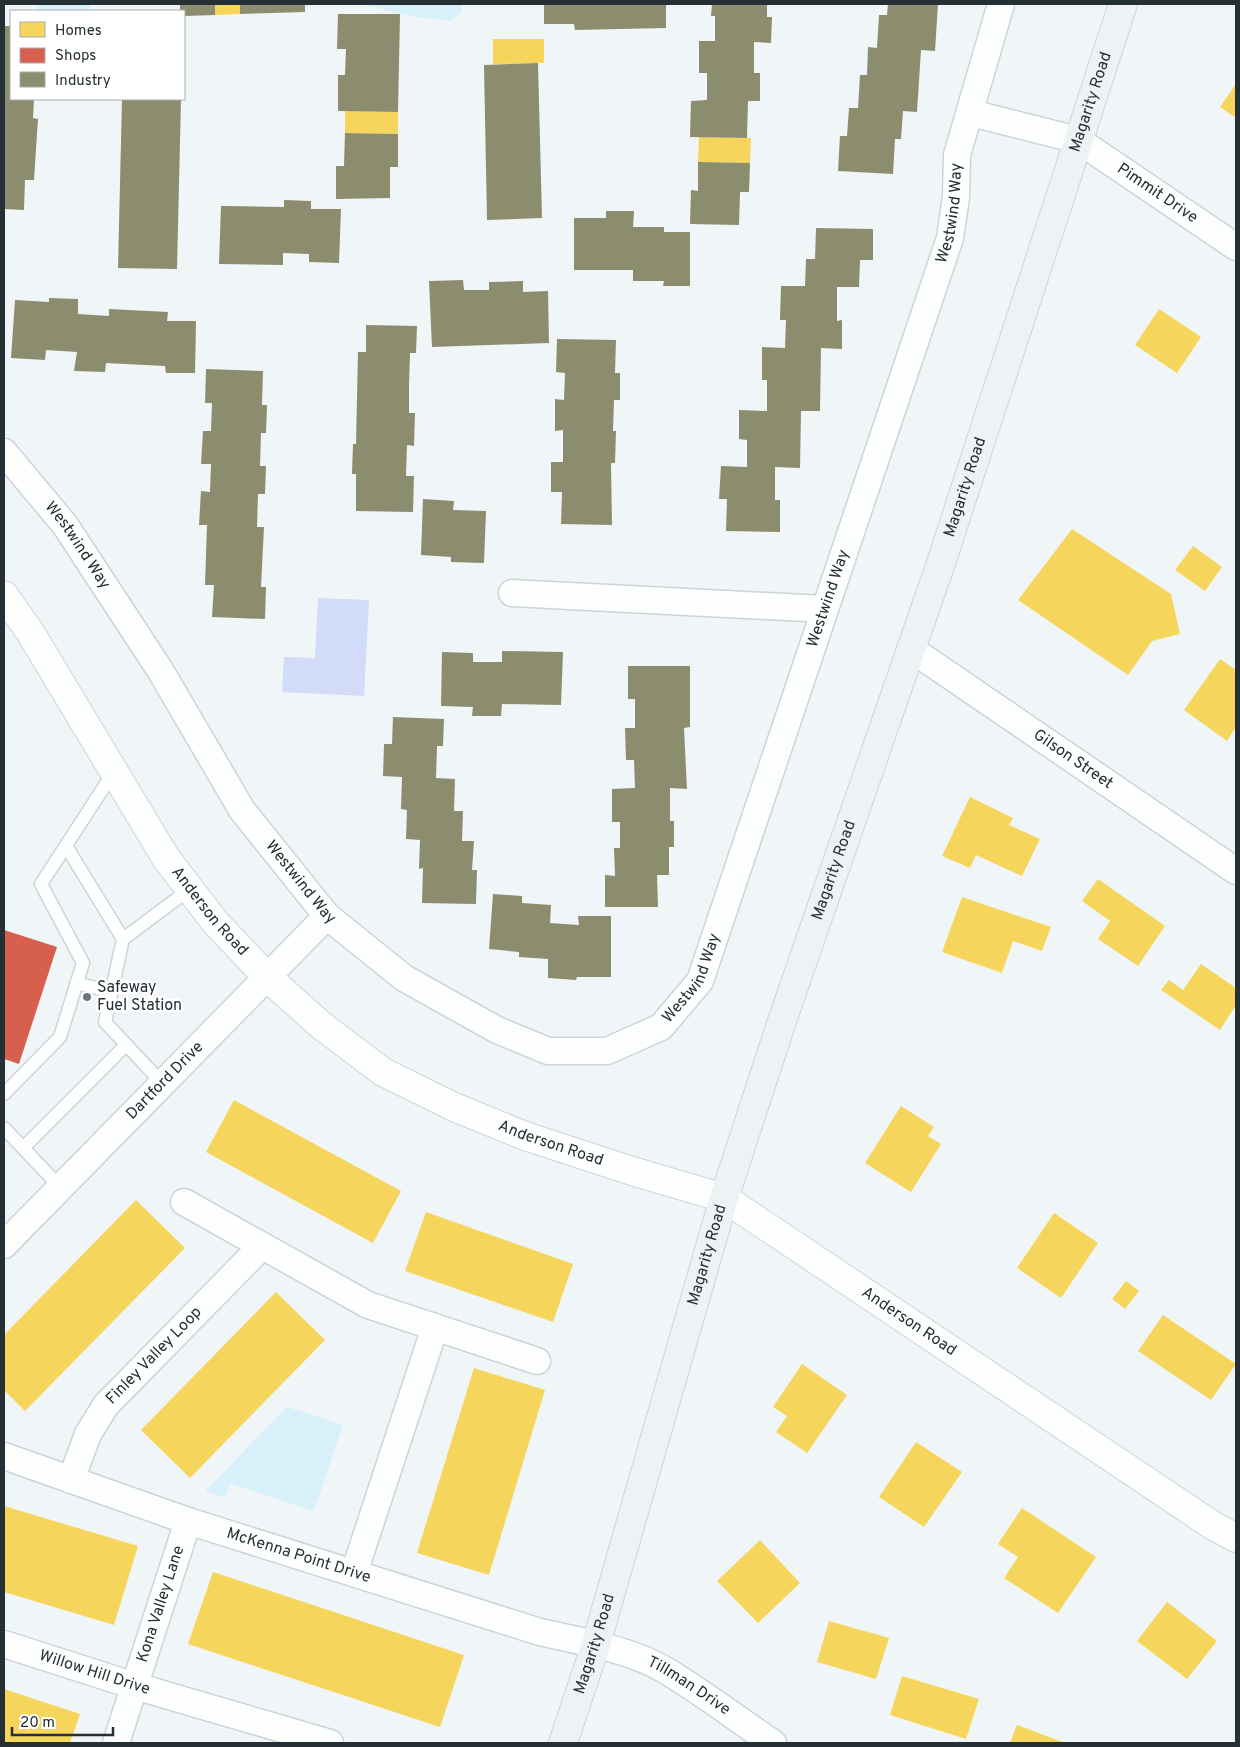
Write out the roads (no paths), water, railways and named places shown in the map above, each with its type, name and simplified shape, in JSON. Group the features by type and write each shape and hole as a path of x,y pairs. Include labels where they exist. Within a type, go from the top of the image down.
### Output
{"main road":[{"name":"Magarity Road","path":"563,1743 596,1644 724,1198 782,1021 911,649 1025,309 1123,4"}],"street":[{"name":"Westwind Way","path":"4,452 65,525 160,670 242,810 327,916 404,978 497,1030 548,1051 607,1051 661,1027 700,981 950,238 956,197 958,155 1001,4"},
{"path":"971,113 1078,140"},
{"name":"Pimmit Drive","path":"1078,140 1236,247"},
{"path":"512,593 824,609"},
{"name":"Anderson Road","path":"4,595 30,632 115,770 166,858 215,922 267,977 322,1026 383,1072 454,1107 525,1136 632,1171 724,1198 1204,1520 1236,1538"},
{"name":"Gilson Street","path":"911,649 1236,871"},
{"name":"Dartford Drive","path":"4,1245 327,916"},
{"path":"184,1202 260,1247 368,1305 537,1361"},
{"name":"Finley Valley Loop","path":"71,1480 88,1434 106,1405 260,1247"},
{"path":"354,1573 435,1327"},
{"name":"McKenna Point Drive","path":"4,1456 188,1521 540,1632 596,1644"},
{"name":"Kona Valley Lane","path":"116,1743 188,1521"},
{"name":"Willow Hill Drive","path":"4,1644 286,1736 330,1743"},
{"name":"Tillman Drive","path":"596,1644 664,1669 773,1743"}],"lane":[{"path":"4,1094 60,1037 82,963 41,884 115,770"},
{"path":"66,846 123,939"},
{"path":"163,1084 105,1022 123,939 190,889"},
{"path":"76,983 112,992"},
{"path":"23,1148 126,1045"},
{"path":"4,1128 61,1188"}],"place":[{"name":"Safeway Fuel Station","path":"87,997"}]}
